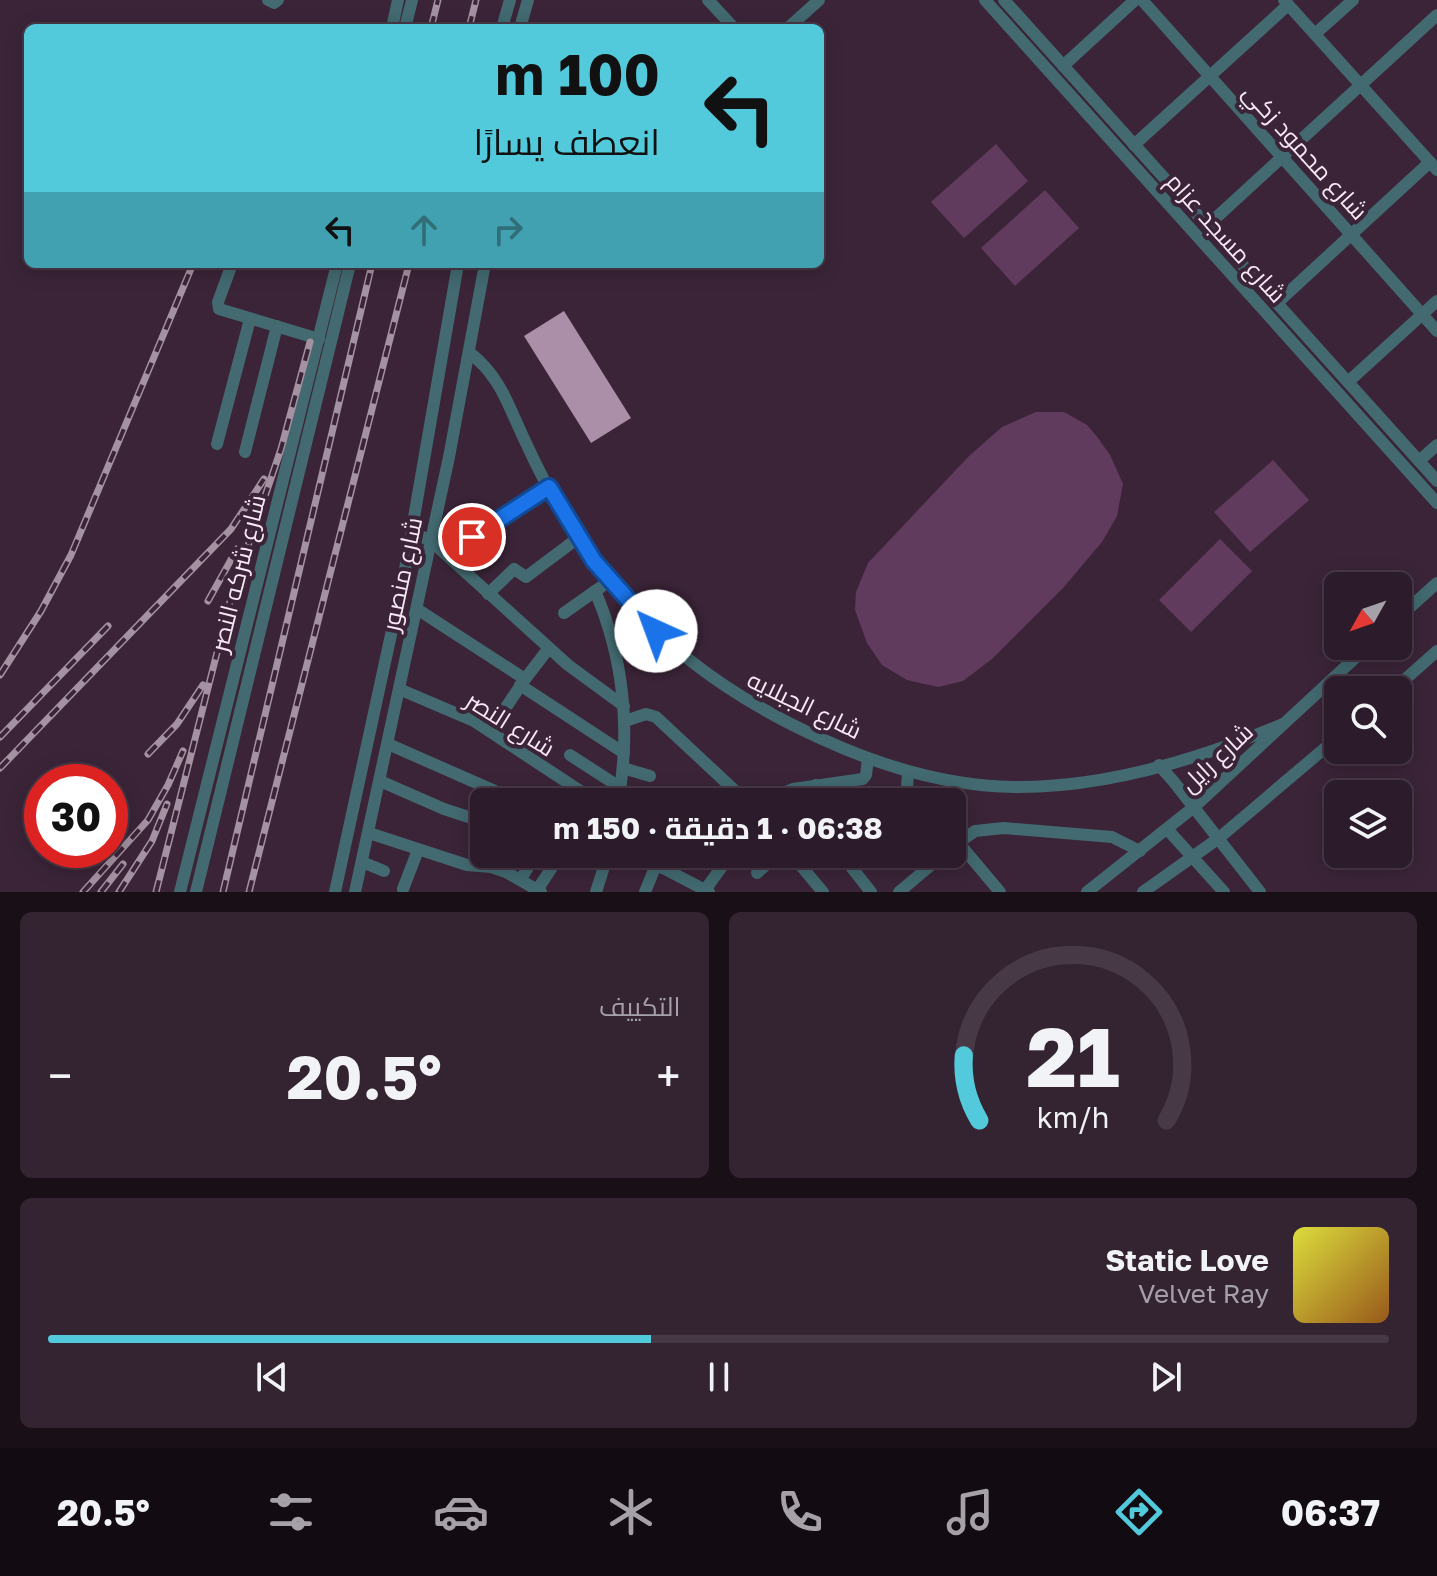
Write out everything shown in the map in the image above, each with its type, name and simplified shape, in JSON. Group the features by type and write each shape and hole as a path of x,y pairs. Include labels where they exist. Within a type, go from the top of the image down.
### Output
{"street":[{"path":"393,24 398,0"},
{"path":"406,24 412,0"},
{"path":"503,24 510,0"},
{"path":"521,24 528,0"},
{"path":"708,0 730,24"},
{"path":"792,24 819,0"},
{"name":"شارع مسجد عزام","path":"985,0 1437,503"},
{"name":"شارع مسجد عزام","path":"1004,0 1437,481"},
{"path":"1063,66 1135,0"},
{"name":"شارع محمود زكي","path":"1142,0 1437,331"},
{"path":"1315,34 1353,0"},
{"path":"1134,145 1286,2 1434,166 1277,303"},
{"path":"1207,226 1437,15"},
{"path":"231,268 218,307 220,310 319,339"},
{"name":"شارع شركه النصر","path":"180,892 336,268"},
{"name":"شارع شركه النصر","path":"196,892 349,268"},
{"name":"شارع منصور","path":"335,892 412,532 457,268"},
{"name":"شارع منصور","path":"355,892 417,609 484,268"},
{"path":"1348,382 1437,301"},
{"path":"217,444 250,319"},
{"path":"245,452 277,326"},
{"name":"شارع الجبلايه","path":"469,352 487,366 500,384 549,487 578,538 610,580 673,647 708,677 771,715 868,759 908,772 945,781 1017,787 1079,783 1159,765 1244,740 1283,724"},
{"path":"1419,461 1437,445"},
{"path":"446,554 549,487"},
{"path":"412,532 431,541 586,680 624,706"},
{"path":"488,594 514,568 526,577 578,538"},
{"path":"564,613 610,580"},
{"path":"1412,605 1437,583"},
{"path":"570,755 621,788 624,706 611,637 595,591"},
{"path":"417,609 624,753"},
{"path":"490,731 549,648"},
{"path":"1409,676 1437,651"},
{"name":"شارع رايل","path":"1087,892 1194,807 1353,660"},
{"name":"شارع النصر","path":"399,689 490,731 572,787"},
{"path":"625,721 646,714 656,717 730,788"},
{"path":"388,744 488,788"},
{"path":"1143,892 1219,838 1324,749"},
{"path":"801,788 863,779 868,759"},
{"path":"1159,765 1260,892"},
{"path":"623,768 650,776"},
{"path":"907,788 908,772"},
{"path":"380,781 470,816"},
{"path":"966,837 975,831 1004,828 1112,837 1140,851"},
{"path":"1167,829 1224,892"},
{"path":"369,833 474,867 491,867 521,879 539,891 553,868"},
{"path":"403,889 418,850"},
{"path":"966,856 1000,892"},
{"path":"362,862 384,871"},
{"path":"521,879 528,868"},
{"path":"596,892 604,868"},
{"path":"645,892 658,868"},
{"path":"661,868 707,891 722,868"},
{"path":"757,873 763,868"},
{"path":"803,868 823,892"},
{"path":"854,868 871,892"},
{"path":"906,890 929,868"}],"shaded area":[{"path":"996,144 1028,181 964,238 931,202"},
{"path":"1045,190 1079,228 1015,286 981,248"},
{"path":"1036,412 1064,412 1087,425 1098,438 1110,455 1123,484 1117,516 1102,542 1063,588 992,659 963,681 938,687 907,680 882,665 867,643 855,610 856,592 868,563 968,457 1002,427"},
{"path":"1273,460 1309,500 1250,552 1214,512"},
{"path":"1220,539 1252,571 1191,632 1159,600"}],"building":[{"path":"564,311 631,418 591,443 524,336"}],"railway":[{"path":"432,24 438,0"},
{"path":"470,24 476,0"},
{"path":"0,675 41,611 71,555 191,268"},
{"path":"223,892 371,268"},
{"path":"249,892 408,268"},
{"path":"156,892 233,590 281,449 310,342"},
{"path":"0,768 231,529 264,479"},
{"path":"208,601 237,549"},
{"path":"0,737 108,626"},
{"path":"148,754 177,724 203,685"},
{"path":"83,892 148,820 183,751"},
{"path":"119,892 152,841 167,804"},
{"path":"101,892 120,868"}],"route":[{"path":"472,537 549,487 594,561 656,631"}]}
